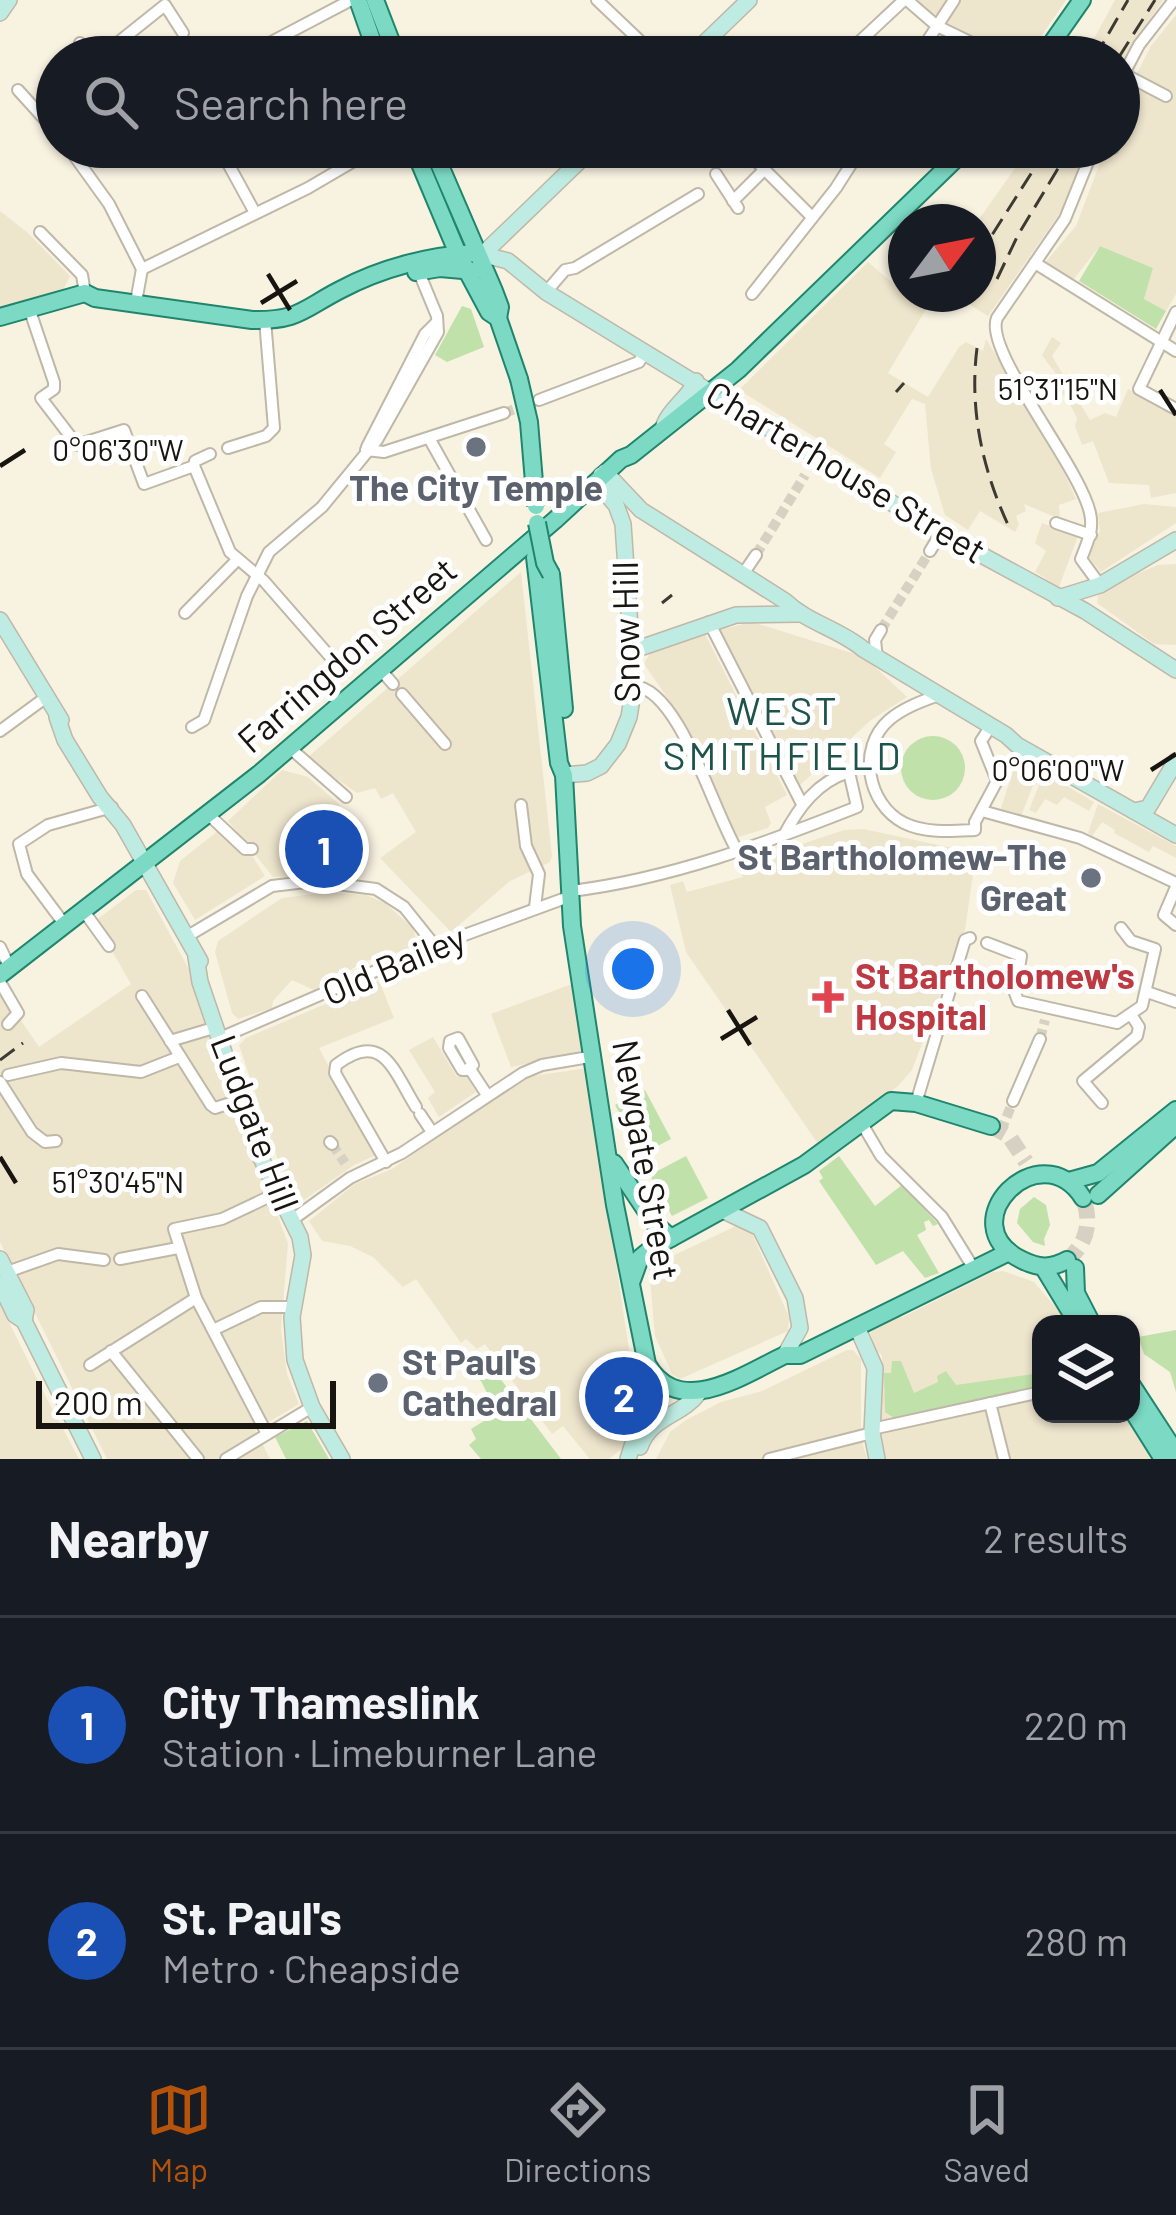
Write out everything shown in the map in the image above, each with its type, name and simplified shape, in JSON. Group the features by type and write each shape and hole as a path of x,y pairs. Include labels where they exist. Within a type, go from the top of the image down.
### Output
{"main road":[{"path":"354,0 369,36"},
{"path":"375,0 390,36"},
{"path":"1054,36 1073,3"},
{"path":"423,168 472,266"},
{"path":"439,168 489,312 498,318 529,422 537,523 557,632 569,764 564,775"},
{"name":"Farringdon Street","path":"4,975 143,861 209,815 379,668 626,466 631,454 703,387 835,280 947,168"},
{"path":"0,317 85,293 265,320 292,316 326,302 336,292 417,267 472,266"},
{"path":"545,572 559,763 564,775"},
{"name":"Newgate Street","path":"564,775 571,894 615,1205 647,1364"},
{"path":"632,1280 640,1258 804,1165 891,1101 916,1102 992,1126"},
{"path":"1069,1181 1098,1173 1176,1110"},
{"path":"1087,1315 1076,1293 1071,1264 1044,1268 1009,1252 997,1234 996,1210 1009,1188 1031,1169 1069,1181 1090,1196 1176,1125"},
{"path":"609,1151 623,1181 671,1238"},
{"path":"647,1364 667,1385 698,1394 785,1355 800,1355 1009,1252"},
{"path":"1044,1268 1073,1315"},
{"path":"1140,1398 1176,1453"},
{"path":"1140,1422 1163,1459"}],"street":[{"path":"0,13 9,0"},
{"path":"284,36 354,0"},
{"path":"597,0 636,36"},
{"path":"712,36 749,0"},
{"path":"866,36 905,0 958,36"},
{"path":"931,36 954,0"},
{"path":"1140,44 1174,0"},
{"path":"124,36 165,5 183,33"},
{"path":"1140,86 1166,96"},
{"path":"18,90 36,110"},
{"path":"83,168 109,205 142,268 136,302"},
{"path":"230,168 254,212"},
{"path":"142,268 343,168"},
{"path":"472,266 506,227 571,168"},
{"path":"752,294 847,168"},
{"path":"1086,168 1065,219 993,330 1000,351 1055,438 1087,503 1091,535 1081,559 1097,586"},
{"path":"716,174 736,205 765,170 812,218"},
{"path":"546,292 565,270 698,194"},
{"path":"40,232 82,275 85,293"},
{"path":"1035,263 1176,351"},
{"name":"Charterhouse Street","path":"472,266 524,276 941,533 1174,664"},
{"path":"192,727 208,711 256,574 274,547 322,507 366,450 370,434 425,334 436,323 417,267"},
{"path":"28,308 54,382 53,389 41,398 77,445 124,430 144,484 194,466"},
{"path":"1176,312 1139,389 1176,409"},
{"path":"228,448 272,433 265,320"},
{"path":"539,400 639,362 646,351"},
{"path":"366,450 385,452 504,413"},
{"path":"429,438 487,540"},
{"path":"210,454 194,466 236,560 256,574 340,668"},
{"path":"604,482 799,614 849,637 878,643 939,695 1176,835"},
{"name":"Snow Hill","path":"564,775 592,772 609,758 624,732 634,686 623,524 604,482"},
{"name":"Snow Hill","path":"623,524 641,510"},
{"path":"1056,523 1091,535"},
{"path":"930,551 941,533"},
{"path":"1058,598 1097,586 1176,540"},
{"path":"743,574 756,554"},
{"path":"184,613 236,560"},
{"path":"1084,611 1097,586"},
{"path":"630,639 643,646 753,612 799,614"},
{"name":"Ludgate Hill","path":"0,620 57,717 58,729 111,806 196,957 240,1100 301,1238 303,1255 293,1307"},
{"path":"709,622 802,804"},
{"path":"379,668 445,744"},
{"path":"634,686 648,688 672,713 738,851"},
{"path":"939,695 886,723 873,744 871,778 878,799 906,824 940,832 973,820 1080,838 1176,885 1170,921"},
{"path":"0,731 45,698"},
{"path":"973,820 997,781 987,753 997,730"},
{"path":"290,748 346,797"},
{"path":"1145,814 1176,761"},
{"path":"847,772 859,805 784,835 802,804 825,783 847,772"},
{"path":"521,805 526,846 539,874 535,908"},
{"path":"64,925 27,874 19,844 48,825 111,806"},
{"path":"209,815 245,849 252,849"},
{"name":"Old Bailey","path":"170,1041 218,1033 571,894 664,873 784,835"},
{"path":"186,938 272,886 314,881 376,889 404,908 436,947"},
{"path":"83,910 109,946"},
{"path":"988,943 1021,956 1018,1001 1046,1015 1112,1023 1132,1016 1142,1006 1155,949 1131,941 1121,928"},
{"path":"916,1102 965,940 970,938"},
{"path":"0,947 18,1013 8,1024"},
{"path":"1147,992 1176,1001"},
{"path":"142,996 213,1107 240,1100"},
{"path":"1102,1102 1084,1081 1137,1036 1139,1027 1132,1016"},
{"path":"1013,1101 1040,1039"},
{"path":"386,1162 334,1069 338,1062 375,1049 385,1057 432,1132"},
{"path":"292,1220 354,1176 386,1162 534,1067 595,1056"},
{"path":"56,1141 45,1142 32,1132 2,1078 61,1063 141,1072 179,1057"},
{"path":"470,1069 488,1095"},
{"path":"861,1122 881,1156 942,1217 974,1269"},
{"path":"345,1163 354,1176"},
{"path":"266,1432 196,1298 174,1229 222,1219 277,1192"},
{"path":"722,1210 760,1228 796,1298 800,1328 785,1355"},
{"path":"120,1259 178,1248"},
{"path":"93,1459 24,1321 26,1310 2,1272 58,1254 104,1260"},
{"path":"90,1365 196,1298"},
{"path":"213,1330 261,1307 293,1307 295,1360 312,1407 342,1459"},
{"path":"857,1327 875,1368 872,1431 877,1459"},
{"path":"111,1352 198,1459"},
{"path":"632,1459 647,1364"},
{"path":"632,1459 644,1435 698,1394"},
{"path":"778,1458 1032,1394"},
{"path":"990,1403 1004,1459"},
{"path":"226,1459 312,1407"}],"shaded area":[{"path":"911,0 1066,0 1041,36 968,36"},
{"path":"1115,0 1163,0 1138,36 1095,36"},
{"path":"1176,15 1176,294 1166,311 1144,299 1153,268 1100,246 1069,285 1044,264 1076,226 1098,168 1140,168 1140,67"},
{"path":"1015,168 1078,168 1067,203 996,305 996,204 990,204"},
{"path":"0,211 70,276 63,290 0,306"},
{"path":"868,262 888,279 888,312 924,312 888,373 928,397 959,347 966,342 983,351 986,339 1055,452 1076,499 1059,505 1060,519 1024,504 1026,511 1016,516 1015,532 980,511 968,530 945,515 931,469 925,404 912,399 884,444 896,452 880,478 739,390"},
{"path":"1052,337 1061,343 1052,356 1090,420 1105,413 1116,417 1128,389 1176,414 1176,493 1151,498 1149,485 1109,483 1093,441 1082,445 1077,418 1067,398 1055,389 1061,381 1042,355"},
{"path":"1144,504 1176,507 1176,523 1101,572 1087,555 1100,531 1098,513"},
{"path":"1042,523 1078,536 1059,587 1035,572 1046,551 1035,543"},
{"path":"1176,564 1176,645 1154,644 1097,603 1098,596 1127,578 1158,565"},
{"path":"521,572 552,856 550,862 510,881 451,932 380,858 416,832 393,793 381,799 375,788 357,793 307,758"},
{"path":"752,622 855,654 907,697 871,720 799,786 719,630"},
{"path":"704,632 787,795 765,807 771,823 768,828 735,838 686,725 644,664 650,653"},
{"path":"1022,760 1094,802 1089,811 1064,797 1057,805 1045,799 1036,813 1029,810 1039,785 1034,783 1019,821 999,814 1016,762"},
{"path":"282,770 308,777 338,803 367,850 356,857 357,873 273,877 228,821"},
{"path":"1098,804 1176,846 1176,858 1153,846 1149,852 1102,822 1092,836 1088,833"},
{"name":"St Bartholomew's Hospital","path":"863,829 976,853 965,930 912,1070 897,1087 818,1144 686,952 670,885 683,881 687,892 743,877 740,865 844,830"},
{"path":"219,830 249,851 265,876 195,920 173,883 180,861"},
{"path":"136,890 146,890 191,973 208,1034 288,1243 281,1329 287,1374 299,1404 255,1430 270,1459 107,1459 0,1242 0,989 39,1047 131,984 95,921"},
{"path":"329,892 366,895 385,903 413,928 417,943 409,950 366,961 314,990 292,980 272,1008 238,1019 232,1013 215,952 218,941 282,898"},
{"path":"379,981 394,1018 319,1048 376,1155 304,1200 279,1163 239,1045"},
{"path":"572,984 586,1051 511,1067 491,1014"},
{"path":"433,1037 457,1077 464,1073 476,1092 439,1117 428,1098 435,1092 409,1050"},
{"path":"587,1068 633,1377 602,1400 626,1431 623,1448 609,1459 590,1459 563,1426 552,1434 485,1344 477,1349 466,1339 461,1343 416,1279 403,1287 373,1257 350,1246 322,1241 309,1221 355,1184 392,1169 515,1084 533,1076"},
{"path":"738,1225 750,1229 789,1317 788,1331 680,1379 672,1374 655,1336 649,1267"},
{"path":"993,1272 1034,1282 1062,1315 1032,1315 1032,1423 1132,1423 1154,1459 883,1459 879,1440 882,1355 875,1350 870,1330"},
{"path":"0,1304 45,1395 79,1459 0,1459"},
{"path":"847,1350 861,1359 861,1438 867,1459 656,1459 670,1432 686,1420 721,1402 762,1391"}],"green space":[{"path":"1100,246 1153,268 1144,299 1166,311 1156,329 1079,281"},
{"path":"462,306 471,309 484,347 447,362 435,355"},
{"path":"933,736 956,745 965,768 956,791 933,800 910,791 901,768 910,745"},
{"path":"645,1090 671,1139 642,1154 615,1105"},
{"path":"686,1156 708,1198 672,1216 650,1175"},
{"path":"839,1156 875,1206 902,1185 938,1224 924,1222 926,1230 917,1235 939,1273 925,1278 903,1251 876,1265 819,1181 823,1178 819,1171"},
{"path":"1034,1197 1046,1205 1050,1225 1045,1246 1033,1242 1017,1223 1020,1209"},
{"path":"1176,1330 1176,1392 1170,1372 1144,1354 1140,1337"},
{"path":"484,1357 561,1459 481,1459 469,1445 476,1439 471,1429 484,1421 483,1414 492,1403 481,1381 464,1372"},
{"path":"892,1361 901,1361 914,1393 938,1382 937,1376 946,1371 956,1385 1032,1374 1032,1387 894,1418 885,1412 884,1373 891,1373"},
{"path":"307,1421 329,1459 286,1459 275,1437"}],"tunnel":[{"path":"504,413 539,400"},
{"path":"756,555 805,475"},
{"path":"881,630 930,551"},
{"path":"1040,1039 1045,1020"},
{"path":"1001,1131 1013,1101"},
{"path":"991,1126 1009,1136 1026,1162"},
{"path":"332,1144 345,1163"},
{"path":"1067,1260 1086,1232 1083,1198"}],"railway":[{"path":"1107,36 1128,0"},
{"path":"1132,36 1155,0"},
{"path":"996,229 1035,168"},
{"path":"997,279 1058,168"},
{"path":"977,348 980,441 1010,529"},
{"path":"896,392 904,383"},
{"path":"662,603 672,595"},
{"path":"0,1060 23,1043"}],"place":[{"name":"The City Temple","path":"476,447"},
{"name":"City Thameslink","path":"324,849"},
{"name":"St Bartholomew-The Great","path":"1091,878"},
{"name":"St Bartholomew's Hospital","path":"828,997"},
{"name":"St Paul's Cathedral","path":"378,1383"},
{"name":"St. Paul's","path":"624,1396"}],"district":[{"name":"WEST SMITHFIELD","path":"783,734"}]}
